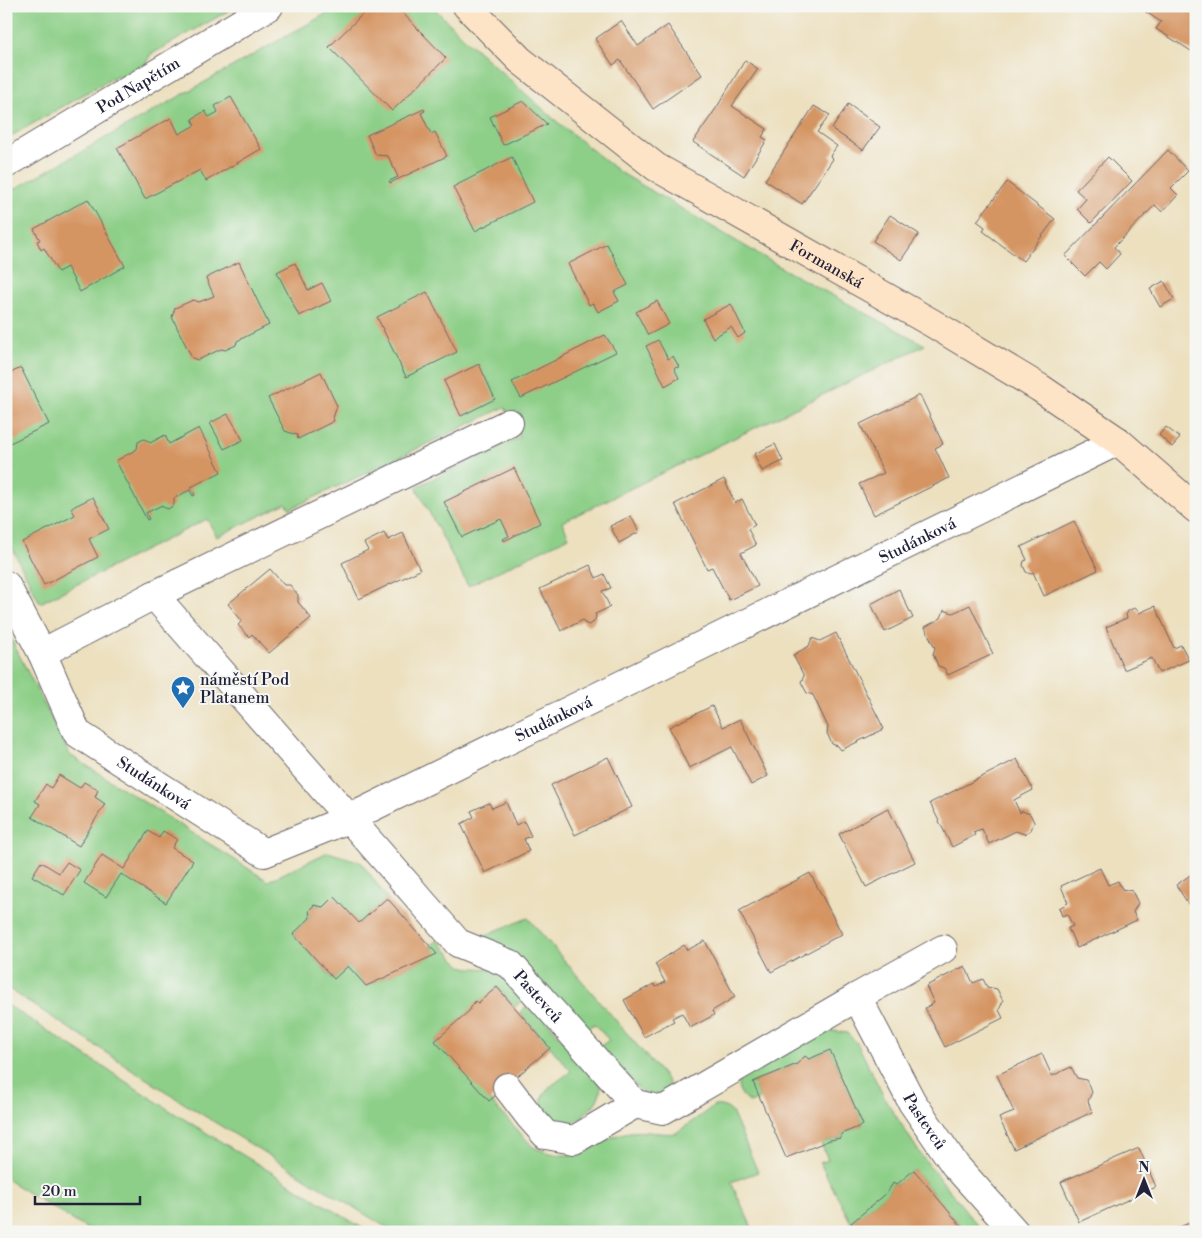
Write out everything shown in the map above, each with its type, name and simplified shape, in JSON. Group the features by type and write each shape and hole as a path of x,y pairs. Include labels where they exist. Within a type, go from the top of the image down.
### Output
{"street":[{"name":"Pod Napětím","path":"6,164 269,6"},
{"name":"Formanská","path":"466,6 520,60 656,167 958,338 1040,388 1118,441 1196,509"},
{"path":"42,654 154,595 509,423"},
{"name":"Studánková","path":"6,585 42,654 78,733 264,853 348,819 1118,441"},
{"path":"154,595 348,819"},
{"name":"Pastevců","path":"348,819 458,943 510,964 635,1104"},
{"path":"507,1086 546,1135 574,1140 635,1104 662,1110 943,949"},
{"name":"Pastevců","path":"857,997 912,1102 955,1165 1015,1232"}],"green space":[{"path":"6,6 237,6 150,55 145,66 133,77 116,76 6,139"},
{"path":"340,6 432,6 470,44 555,120 618,171 787,271 925,345 562,522 569,537 468,586 416,487 520,437 505,407 290,509 286,503 217,537 207,519 40,603 6,536 6,194"},
{"path":"6,629 70,755 268,881 328,852 361,862 387,898 359,923 321,906 314,905 309,910 310,918 293,934 333,979 348,966 366,986 436,954 430,945 438,940 461,966 495,969 527,996 515,1007 497,987 435,1041 533,1147 548,1153 562,1155 577,1154 625,1133 676,1133 714,1106 721,1106 730,1110 758,1172 731,1182 754,1232 394,1232 185,1104 6,987"},
{"path":"528,918 667,1080 675,1094 666,1100 645,1095 599,1047 609,1040 594,1024 585,1030 477,938"},
{"path":"531,1002 601,1086 598,1098 592,1107 581,1118 570,1124 557,1122 547,1115 543,1109 543,1097 546,1091 571,1071 520,1012"},
{"path":"6,1004 174,1113 369,1232 92,1232 6,1179"},
{"path":"834,1031 847,1033 857,1043 885,1099 921,1155 983,1232 966,1232 914,1170 896,1185 893,1183 887,1193 851,1223 820,1163 828,1160 821,1143 841,1138 841,1134 863,1125 830,1050 809,1059 805,1056 797,1064 753,1082 760,1099 750,1103 742,1096 738,1087 739,1080 815,1034"}],"building":[{"path":"371,6 396,6 446,58 392,111 329,47"},
{"path":"1137,6 1196,6 1196,54 1156,29 1161,22"},
{"path":"621,21 638,46 668,25 702,75 653,109 620,60 613,65 595,39"},
{"path":"745,60 758,69 732,106 767,129 762,137 767,140 744,176 693,142 717,107"},
{"path":"231,97 261,149 206,181 200,170 145,199 117,148 171,118 179,134 195,125 192,119 205,111 209,117 218,112 215,106"},
{"path":"523,101 547,124 503,145 490,117"},
{"path":"848,104 880,127 863,150 832,129"},
{"path":"814,106 830,115 817,132 837,146 830,156 833,159 802,204 765,180"},
{"path":"424,109 425,111 421,113 431,134 435,132 447,156 390,183 389,181 398,177 388,156 376,155 367,135"},
{"path":"1168,150 1188,171 1171,188 1178,195 1162,212 1155,205 1114,247 1120,254 1106,269 1099,262 1085,276 1065,256"},
{"path":"512,157 533,202 475,231 453,187"},
{"path":"1108,157 1132,181 1091,223 1077,209 1086,199 1076,190"},
{"path":"1007,182 1055,219 1023,261 983,231 985,227 977,221"},
{"path":"88,199 125,266 80,292 67,267 58,272 44,248 41,250 37,241 40,240 34,229"},
{"path":"890,215 919,234 901,260 873,241"},
{"path":"607,244 628,285 614,292 619,301 598,312 593,303 589,305 568,264"},
{"path":"239,262 269,325 237,341 236,345 225,350 221,349 198,360 192,358 172,317 175,308 193,300 199,302 214,296 206,278"},
{"path":"295,263 308,290 322,283 331,301 299,316 277,272"},
{"path":"1164,281 1174,299 1160,307 1150,289"},
{"path":"427,292 457,352 406,377 377,317"},
{"path":"657,301 669,324 648,335 636,312"},
{"path":"731,304 745,333 738,338 731,327 713,338 703,319"},
{"path":"605,335 616,352 521,398 512,382"},
{"path":"658,340 668,359 673,356 679,367 674,368 679,378 665,386 646,346"},
{"path":"479,364 495,399 461,416 444,381"},
{"path":"21,368 49,424 8,444 6,439 6,375"},
{"path":"321,372 337,406 333,418 334,421 298,439 297,435 285,431 268,398"},
{"path":"920,395 943,444 935,448 949,478 874,515 859,484 884,473 860,424"},
{"path":"228,414 243,440 224,449 210,423"},
{"path":"1166,427 1180,438 1172,447 1159,435"},
{"path":"199,428 221,472 191,487 195,495 193,496 190,490 174,498 174,505 168,509 162,505 146,513 149,519 147,520 116,461 137,449 138,442 144,439 150,443 165,435 169,444"},
{"path":"775,444 783,461 762,471 754,454"},
{"path":"514,468 540,523 504,541 503,539 509,536 501,519 462,537 444,502"},
{"path":"724,479 735,503 742,499 755,525 748,529 756,545 741,553 758,586 729,600 712,567 707,569 675,504"},
{"path":"93,497 109,529 89,539 98,557 44,585 22,542 75,515 71,508"},
{"path":"631,516 639,532 619,543 610,526"},
{"path":"1074,521 1098,570 1044,596 1033,572 1030,574 1026,572 1023,565 1024,561 1027,560 1021,547"},
{"path":"384,533 388,540 403,533 420,570 359,599 342,563 368,550 364,543"},
{"path":"590,565 596,578 604,574 611,588 602,591 610,607 595,614 594,622 589,625 584,623 583,620 561,631 540,589"},
{"path":"270,569 284,585 290,585 298,595 298,602 311,618 269,653 252,634 249,637 238,625 242,621 228,604"},
{"path":"899,589 913,618 885,632 871,604"},
{"path":"970,605 993,654 948,675 944,668 938,666 933,654 935,648 925,627 941,618 944,610 953,613"},
{"path":"1155,606 1174,648 1181,645 1189,660 1159,673 1152,658 1124,670 1106,627 1127,618 1128,611 1134,608 1139,613"},
{"path":"836,633 884,729 841,750 838,746 832,744 827,733 828,727 813,695 807,693 801,682 804,676 793,655 809,646 812,638 820,641"},
{"path":"712,706 723,727 740,719 768,776 751,785 732,747 689,768 669,727"},
{"path":"608,757 632,807 575,835 551,785"},
{"path":"1017,759 1033,790 1014,800 1020,813 1022,811 1030,814 1034,822 1031,830 1024,834 1016,831 989,844 982,829 973,832 975,835 952,847 930,803"},
{"path":"59,775 80,788 84,782 98,790 95,797 105,804 79,846 32,817 40,804 35,801 46,784 51,788"},
{"path":"506,802 516,825 524,821 531,836 524,839 529,851 485,873 461,824 474,817 471,811 489,803 492,808"},
{"path":"888,808 915,862 866,887 839,834"},
{"path":"148,831 159,838 163,831 177,839 172,848 193,861 166,903 121,874 106,897 84,883 102,855 124,869"},
{"path":"41,862 59,873 67,862 80,870 64,895 32,876"},
{"path":"1100,868 1108,885 1118,881 1122,889 1132,891 1138,903 1133,912 1137,920 1077,948 1068,928 1073,926 1067,914 1062,916 1059,908 1068,903 1061,886"},
{"path":"1196,871 1196,900 1189,905 1176,885"},
{"path":"810,873 842,934 771,972 739,911"},
{"path":"334,896 359,923 387,898 437,954 366,986 348,966 334,979 293,934 310,918 309,910 314,905 323,907"},
{"path":"705,941 735,997 712,1011 714,1015 690,1028 682,1013 672,1018 674,1021 644,1037 624,1000 654,984 656,987 665,982 655,964 684,945 687,950"},
{"path":"965,966 973,983 983,979 987,987 997,989 1003,1001 999,1010 1003,1018 945,1047 925,1008 934,1003 926,986"},
{"path":"497,987 550,1048 489,1101 435,1041 469,1011 475,1001 478,1003"},
{"path":"830,1050 863,1125 841,1134 841,1138 830,1140 786,1158 753,1082 797,1064 805,1056 809,1059"},
{"path":"1042,1054 1052,1076 1071,1067 1077,1078 1086,1080 1092,1092 1088,1101 1092,1112 1014,1149 999,1118 1014,1112 997,1075"},
{"path":"1139,1148 1156,1187 1079,1222 1061,1182"},
{"path":"914,1170 966,1232 858,1232 851,1223 887,1193 893,1183 896,1185"},
{"path":"1196,1220 1196,1232 1168,1232"}],"place":[{"name":"náměstí Pod Platanem","path":"183,709"}]}
